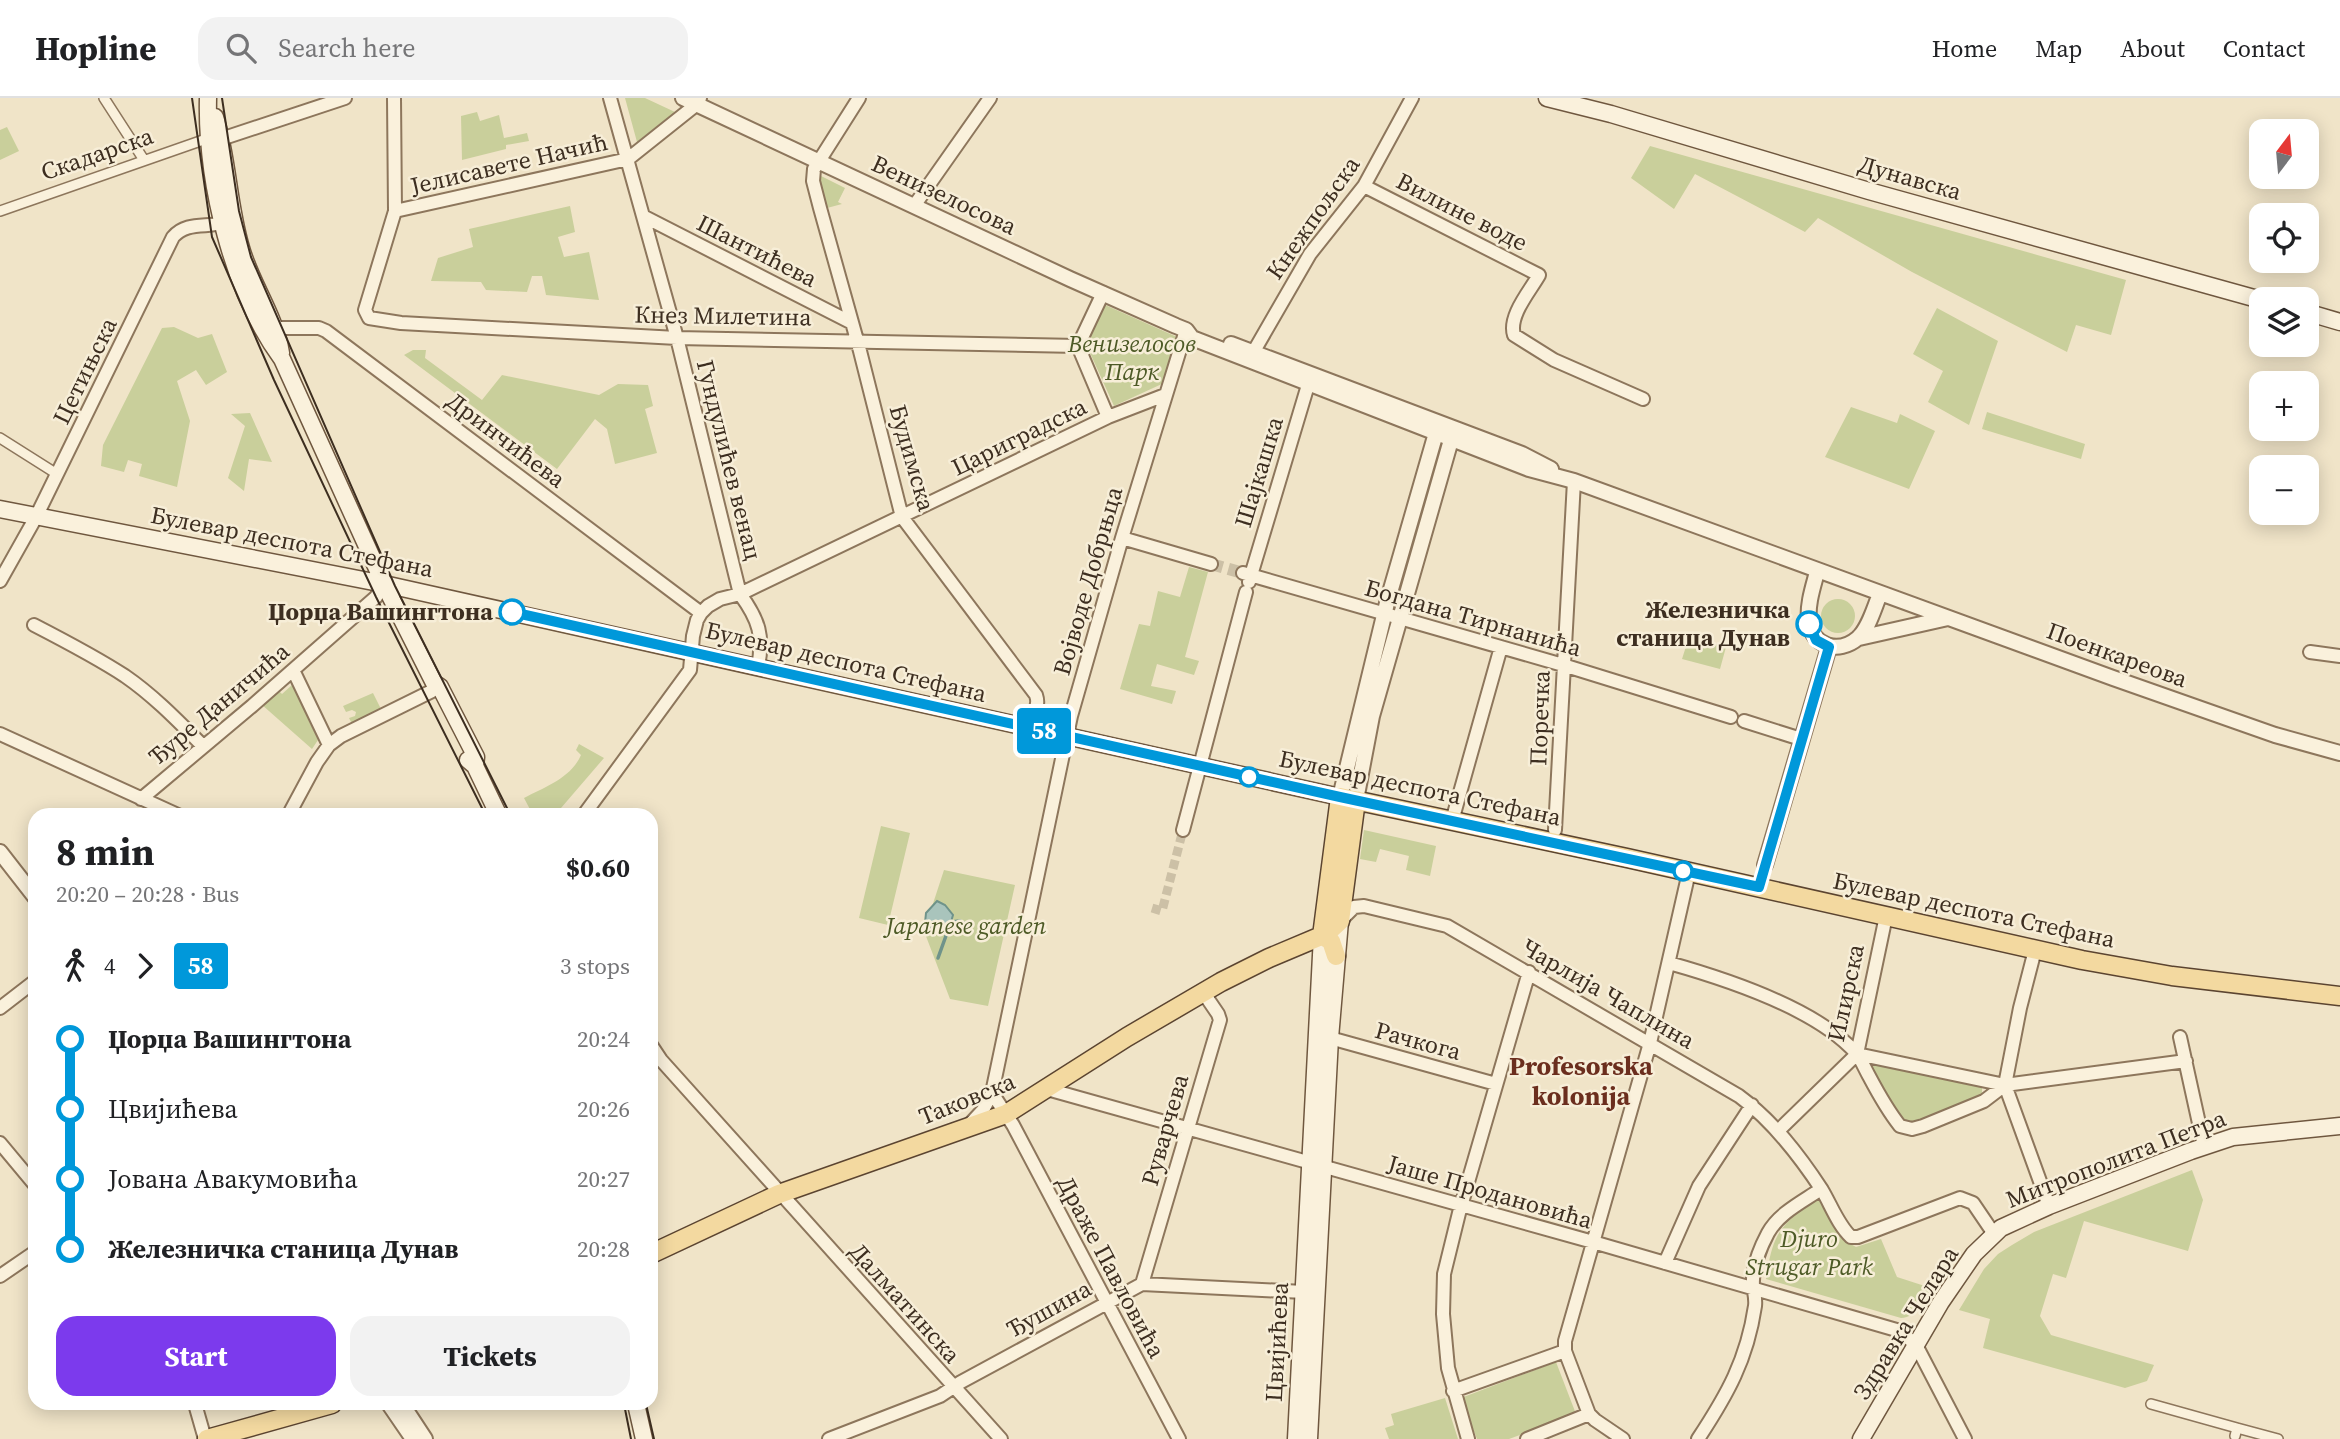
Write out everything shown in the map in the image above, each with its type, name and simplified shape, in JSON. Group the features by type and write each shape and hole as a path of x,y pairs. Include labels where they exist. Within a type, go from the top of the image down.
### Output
{"main road":[{"path":"208,98 233,261 266,336 282,359 459,744 468,760 475,766 495,808"},
{"name":"Дунавска","path":"1547,98 2249,297"},
{"path":"228,221 276,328 282,359"},
{"path":"255,312 265,324 276,328"},
{"path":"2319,316 2340,322"},
{"name":"Булевар деспота Стефана","path":"0,509 384,584 2035,950 2172,976 2340,996"},
{"name":"Цвијићева","path":"1296,1439 1304,1292 1330,1038 1348,799"},
{"name":"Цвијићева","path":"1309,1439 1322,936 1348,799"},
{"name":"Таковска","path":"658,1251 779,1194 1006,1114 1203,992 1256,964 1322,936 1340,921"},
{"path":"1322,936 1331,941 1336,956"},
{"name":"Митрополита Петра","path":"1994,1234 2004,1226 2049,1206 2204,1146 2244,1135 2340,1126"},
{"name":"Здравка Челара","path":"1861,1439 1941,1302 1966,1265 1994,1234"},
{"path":"206,1439 310,1410"},
{"path":"637,1410 644,1439"}],"street":[{"path":"104,98 144,160"},
{"name":"Скадарска","path":"0,211 144,160 345,98"},
{"path":"394,98 395,211"},
{"name":"Гундулићев венац","path":"610,98 677,338 740,594 753,614 761,634 758,667"},
{"name":"Венизелосова","path":"683,98 699,101 818,162 1186,330 1196,330 1251,356 1438,428"},
{"path":"818,162 859,98"},
{"path":"914,206 990,98"},
{"name":"Кнежпољска","path":"1251,356 1310,254 1364,186 1412,98"},
{"name":"Јелисавете Начић","path":"395,211 628,159 699,101"},
{"name":"Будимска","path":"818,162 813,181 902,517 1036,695 1038,705 1032,716 1018,725"},
{"name":"Вилине воде","path":"1364,186 1539,275 1514,318 1514,335 1554,360 1643,399"},
{"name":"Кнез Милетина","path":"395,211 365,310 369,318 401,323 677,338 1078,346"},
{"name":"Шантићева","path":"643,216 852,323"},
{"name":"Цетињска","path":"0,580 36,517 173,237 186,227 228,221"},
{"path":"1102,293 1078,346 1108,417"},
{"name":"Дринчићева","path":"276,328 320,328 326,331 702,613"},
{"name":"Војводе Добрњца","path":"965,1128 979,1115 992,1093 1067,736 1122,538 1186,330"},
{"name":"Шајкашка","path":"1183,830 1247,580 1310,379"},
{"name":"Цариградска","path":"702,613 720,599 740,594 1108,417 1165,394"},
{"name":"Поенкареова","path":"1438,428 1522,454 1574,481 1817,572 2274,735 2340,754"},
{"name":"Цвијићева","path":"1348,799 1384,614 1438,428"},
{"name":"Цвијићева","path":"1348,799 1452,433"},
{"path":"0,438 57,474"},
{"name":"Поречка","path":"1555,830 1567,666 1574,481"},
{"path":"1122,538 1211,564"},
{"path":"1817,572 1811,596 1810,625 1816,640 1829,647 1948,618"},
{"name":"Богдана Тирнанића","path":"1247,580 1501,647 1801,739"},
{"name":"Ђуре Даничића","path":"141,799 376,597 384,584"},
{"path":"1858,638 1870,620 1880,594"},
{"path":"589,808 690,670 697,620 702,613"},
{"path":"34,625 92,655 127,678 175,718 203,746"},
{"path":"1452,821 1501,647"},
{"path":"1765,865 1829,647"},
{"path":"2310,652 2340,656"},
{"path":"293,670 329,745"},
{"path":"293,808 329,745 433,687"},
{"path":"0,734 162,808"},
{"path":"0,852 28,888"},
{"path":"1623,1439 1589,1414 1565,1351 1565,1341 1650,1043 1689,872"},
{"name":"Чарлија Чаплина","path":"1340,921 1354,907 1364,906 1431,921 1457,931 1752,1105 1778,1131 1821,1189 1846,1233 1852,1237"},
{"name":"Илирска","path":"1778,1131 1857,1054 1886,916"},
{"path":"2035,950 2005,1085 2049,1206"},
{"path":"1669,963 1758,992 1810,1018 1832,1033 1857,1054 1900,1126 1912,1129 1984,1101 2005,1085"},
{"path":"1468,1439 1453,1391 1444,1342 1443,1287 1461,1206 1529,972"},
{"path":"0,1008 28,986"},
{"name":"Руварчева","path":"1142,1283 1220,1020 1203,992"},
{"path":"2180,1037 2204,1146"},
{"name":"Рачкога","path":"1330,1038 1496,1084"},
{"path":"1857,1054 2005,1085 2186,1060"},
{"name":"Далматинска","path":"658,1056 779,1194 1001,1439"},
{"name":"Јаше Продановића","path":"1047,1089 1892,1328 1905,1334 1916,1345"},
{"path":"992,1093 1006,1114"},
{"path":"1665,1263 1699,1186 1752,1105"},
{"name":"Драже Павловића","path":"1006,1114 1179,1439"},
{"path":"0,1143 28,1177"},
{"path":"1698,1439 1723,1402 1737,1373 1754,1308 1756,1264 1772,1227 1785,1214 1821,1189"},
{"name":"Митрополита Петра","path":"1852,1237 1960,1198 1973,1203 1994,1234"},
{"path":"0,1276 28,1257"},
{"path":"1142,1283 1304,1292"},
{"name":"Ђушина","path":"829,1439 940,1396 1142,1283"},
{"path":"1916,1345 1965,1439"},
{"path":"1453,1391 1565,1351"},
{"path":"2151,1404 2236,1432 2278,1439"},
{"path":"197,1410 206,1439"},
{"path":"393,1410 413,1439"},
{"path":"406,1410 425,1439"},
{"path":"1527,1439 1589,1414"}],"green space":[{"path":"625,98 645,98 675,112 637,142"},
{"path":"477,112 480,121 499,115 504,138 527,133 529,141 506,145 506,149 462,160 461,116"},
{"path":"7,127 19,151 0,160 0,130"},
{"path":"1650,146 2126,280 2111,335 2076,325 2067,352 1912,272 1818,218 1805,232 1695,174 1674,209 1631,178"},
{"path":"819,175 845,188 838,202 842,204 827,208"},
{"path":"570,206 575,232 558,237 564,257 589,252 599,300 546,295 542,276 532,276 527,292 486,290 481,282 431,281 438,258 473,247 469,229"},
{"name":"Венизелосов Парк","path":"1103,304 1177,337 1164,383 1114,406 1086,344"},
{"path":"1937,308 1998,341 1969,425 1928,402 1943,371 1913,354"},
{"path":"174,327 198,338 212,334 227,372 206,385 196,370 177,381 190,421 177,487 139,476 142,464 128,460 124,472 101,466 103,445 162,328"},
{"path":"413,350 426,350 425,358 482,400 502,375 599,395 618,384 648,385 653,406 645,409 657,453 615,464 607,429 595,419 557,469 404,355"},
{"path":"1851,407 1897,423 1900,414 1935,431 1909,489 1825,457"},
{"path":"1987,412 2085,444 2081,459 1982,429"},
{"path":"250,413 272,462 249,459 244,491 228,478 245,426 231,414"},
{"path":"1189,567 1208,572 1185,657 1199,661 1194,675 1157,664 1151,686 1176,691 1172,704 1120,689 1139,624 1150,626 1158,591 1180,597"},
{"path":"1838,599 1850,604 1855,616 1850,628 1838,633 1826,628 1821,616 1826,604"},
{"path":"1689,637 1726,647 1720,669 1682,659"},
{"path":"292,685 318,740 312,749 261,704 278,690 282,694"},
{"path":"373,693 382,711 353,726 349,718 355,716 356,712 346,712 343,706"},
{"path":"579,744 604,758 561,808 529,808 524,798 557,781 571,770 581,755 576,750"},
{"path":"881,826 910,833 888,925 859,918"},
{"path":"1364,830 1436,846 1430,876 1406,870 1409,856 1380,849 1376,862 1360,859"},
{"name":"Japanese garden","path":"944,870 1015,885 988,1006 950,999 924,931"},
{"path":"1868,1062 1982,1084 1982,1097 1923,1122 1908,1123 1895,1112"},
{"path":"2192,1170 2203,1200 2188,1251 2084,1221 2066,1278 2053,1274 2040,1316 2051,1335 2154,1365 2147,1381 2125,1388 1983,1348 1990,1319 1959,1310 1984,1269 1998,1254 2034,1232"},
{"name":"Djuro Strugar Park","path":"1820,1197 1845,1241 1856,1247 1881,1239 1897,1277 1931,1288 1912,1315 1901,1318 1766,1279 1772,1250 1781,1230 1796,1214"},
{"path":"1556,1362 1576,1414 1509,1439 1477,1439 1461,1398"},
{"path":"1445,1398 1458,1439 1389,1439 1385,1428 1394,1425 1391,1414"}],"water":[{"path":"937,901 945,905 953,915 951,922 954,926 950,935 935,931 925,923 926,913"}],"waterway":[{"path":"951,922 960,921 968,925"},
{"path":"938,958 947,933"}],"tunnel":[{"path":"1211,564 1243,573"},
{"path":"1152,908 1162,911 1183,830"}],"tram line":[{"path":"192,98 212,237 274,380 376,597 482,808"},
{"path":"222,98 239,211 251,257 395,586 507,808"},
{"path":"625,1410 631,1439"},
{"path":"647,1410 654,1439"}],"bus line":[{"name":"58","path":"512,612 1340,797 1759,887 1829,647 1816,640 1809,624"}],"place":[{"name":"Џорџа Вашингтона","path":"512,612"},
{"name":"Железничка станица Дунав","path":"1809,624"}],"district":[{"name":"Profesorska kolonija","path":"1581,1081"}]}
